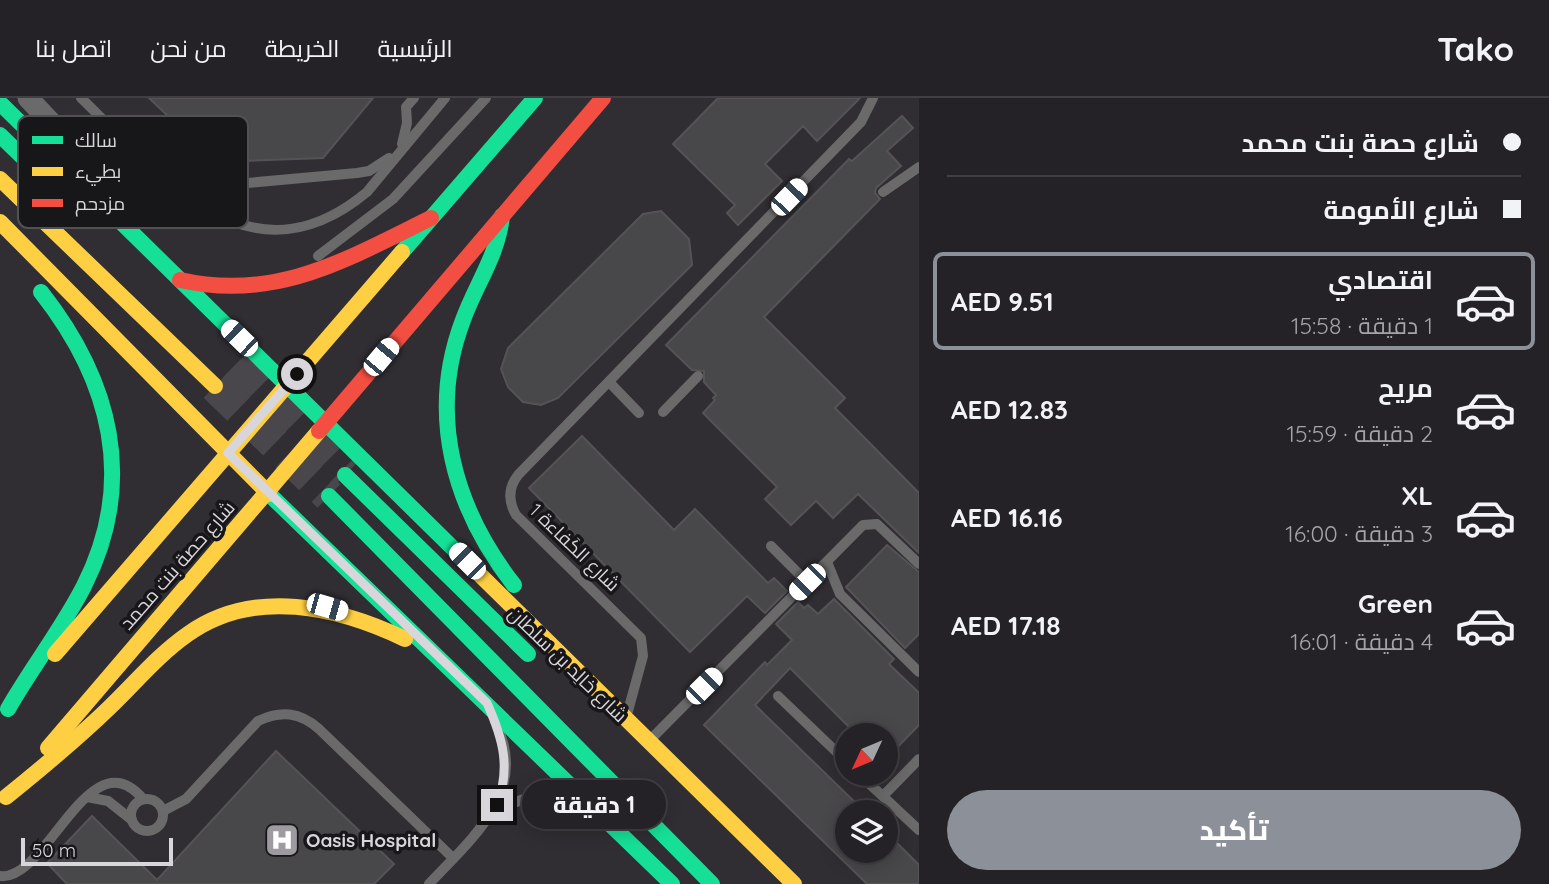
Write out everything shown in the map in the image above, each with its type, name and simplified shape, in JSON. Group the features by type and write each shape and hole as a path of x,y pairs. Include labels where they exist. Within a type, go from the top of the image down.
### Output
{"main road":[{"name":"شارع حصة بنت محمد","path":"4,714 535,98"},
{"name":"شارع حصة بنت محمد","path":"3,800 603,98"},
{"path":"0,103 18,121"},
{"path":"0,135 18,153"},
{"path":"0,179 18,196"},
{"path":"502,216 495,258 456,340 447,387 446,435 456,481 471,521 491,556 535,613 560,654"},
{"path":"180,280 214,287 238,288 290,277 346,258 431,218"},
{"path":"0,222 266,492 584,796 672,884"},
{"path":"51,228 215,386"},
{"path":"127,228 794,884"},
{"path":"4,714 92,568 108,518 112,492 111,440 92,368 67,321 33,283"},
{"name":"شارع خالِد بن سلطان","path":"345,475 543,670"},
{"path":"329,496 712,884"},
{"path":"3,800 86,730 163,652 196,629 240,610 287,603 327,607 365,619 444,662"}],"street":[{"path":"28,98 45,116"}],"lane":[{"path":"80,98 99,116"},
{"path":"248,182 369,171 400,150 407,123 406,107 414,98"},
{"path":"248,225 272,229 308,225 341,212 361,197 445,98"},
{"path":"290,277 393,199 486,98"},
{"name":"شارع الكَفاءة 1","path":"627,721 631,692 643,656 641,638 516,515 509,496 518,475 861,122 873,98"},
{"path":"883,192 919,167"},
{"path":"663,412 698,376"},
{"path":"610,383 639,413"},
{"path":"648,742 863,525 872,522 919,564"},
{"path":"771,546 807,582"},
{"path":"827,562 840,594 919,672"},
{"path":"778,696 835,751"},
{"path":"485,823 502,792 507,765 504,743 487,703"},
{"path":"163,811 186,799 258,721 271,715 297,714 320,729 453,858"},
{"path":"883,796 919,760"},
{"path":"0,876 17,873 87,797 105,784 116,783 136,790 143,799 156,801 163,811 162,823 152,831 140,829 108,801 87,797"},
{"path":"872,786 919,830"},
{"path":"429,884 485,823 513,803 541,794 584,796"},
{"path":"132,820 133,807 143,799"}],"building":[{"path":"149,98 373,98 323,158 248,161 248,116 168,116"},
{"path":"718,98 860,98 817,141 803,126 765,164 782,181 738,225 727,213 735,205 673,144"},
{"path":"902,116 913,128 887,151 901,166 876,188 875,193 880,199 764,317 845,398 835,408 919,493 919,553 858,494 833,518 816,501 791,525 765,499 777,487 703,413 715,400 713,398 716,395 704,382 704,371 692,370 666,345 849,159 852,161"},
{"path":"661,211 689,239 692,265 558,398 541,405 523,402 508,387 501,369 508,348 643,214"},
{"path":"582,436 674,530 695,509 768,583 774,578 787,591 765,613 747,596 690,652 529,488"},
{"path":"887,545 919,572 919,634 905,648 846,587"},
{"path":"834,599 894,659 889,664 919,693 919,725 898,747 898,723 845,723 790,668 755,705 835,783 835,786 853,800 835,800 835,853 704,725 765,662 767,665 792,640 776,624 798,602 804,608 808,605 818,614"},
{"name":"Oasis Hospital","path":"276,751 394,864 374,884 67,884 47,863 92,816 157,880"},
{"path":"898,844 919,865 919,884 867,884 845,863 898,863"}],"tunnel":[{"path":"235,365 345,475"},
{"path":"215,386 329,496"}],"traffic: fast":[{"path":"402,252 535,98"},
{"path":"0,103 18,121"},
{"path":"0,135 18,153"},
{"path":"502,216 496,244 468,307 452,356 447,391 447,425 452,459 462,492 493,555 514,585"},
{"path":"127,228 470,565"},
{"path":"8,709 84,586 100,547 109,508 112,470 109,433 99,396 85,361 41,292"},
{"path":"345,475 528,654"},
{"path":"269,494 672,884"},
{"path":"329,496 712,884"}],"traffic: slow":[{"path":"0,179 18,196"},
{"path":"0,222 269,494"},
{"path":"51,228 215,386"},
{"path":"55,654 402,252"},
{"path":"48,748 319,431"},
{"path":"470,565 794,884"},
{"path":"6,797 85,730 167,651 188,634 214,619 240,610 268,606 296,607 352,618 405,639"}],"traffic: jam":[{"path":"319,431 603,98"},
{"path":"180,280 215,285 280,281 340,261 431,218"}],"place":[{"name":"Oasis Hospital","path":"282,840"}],"route":[{"path":"297,374 228,453 487,703 504,743 507,765 504,786 497,805"}]}
